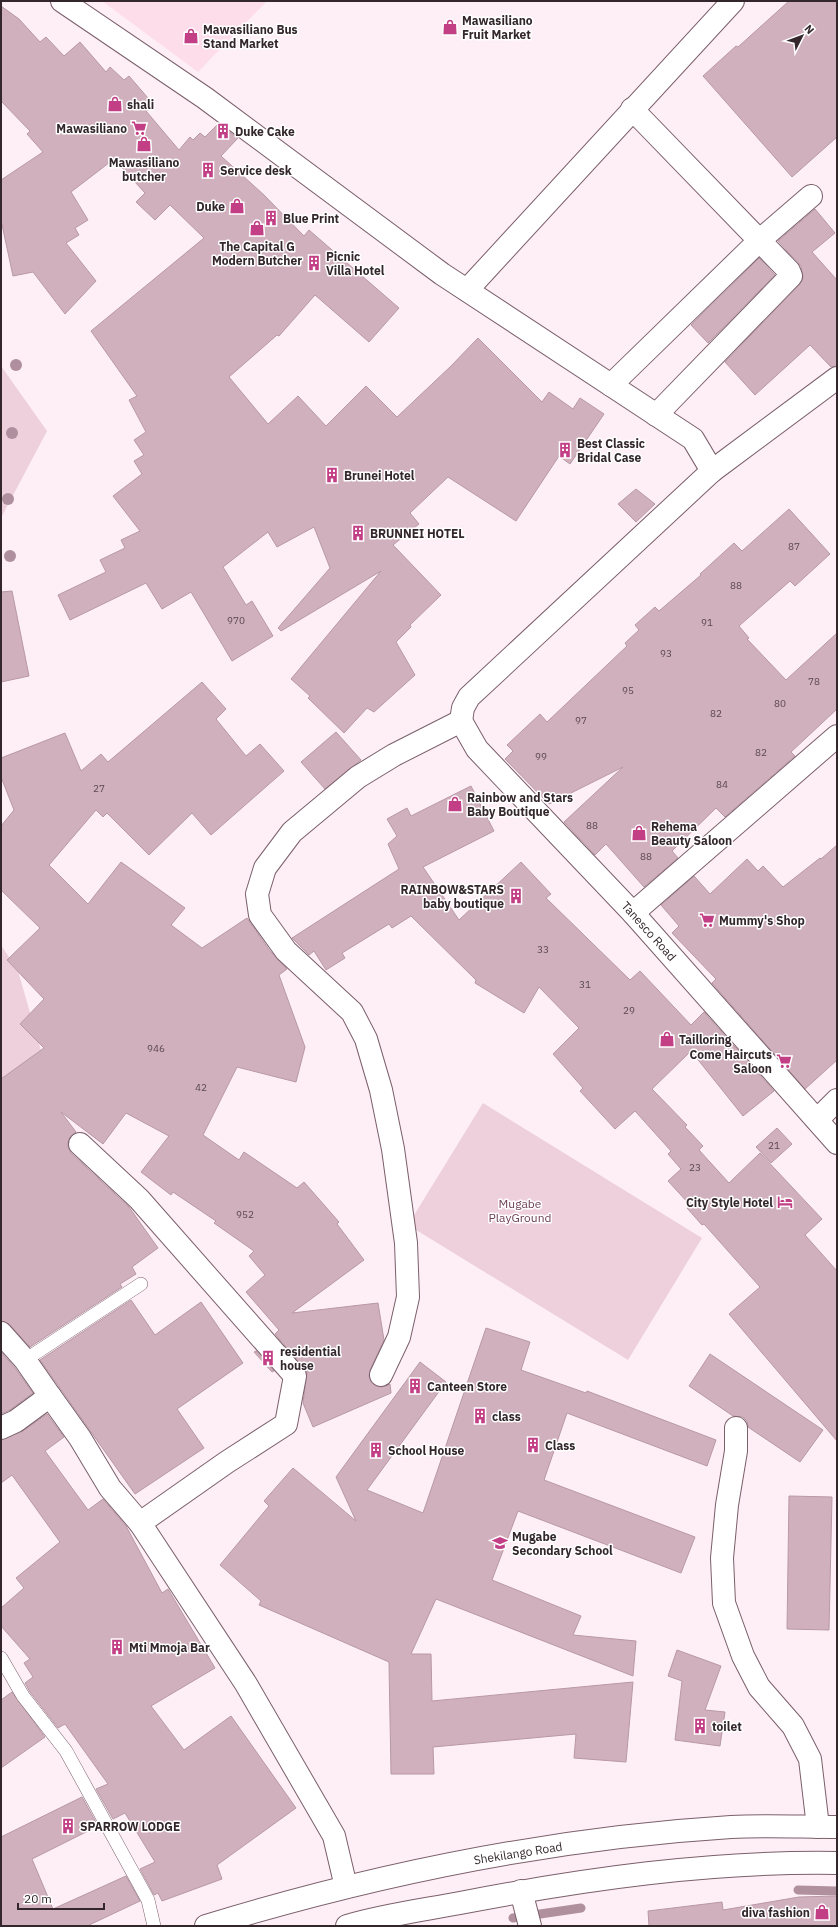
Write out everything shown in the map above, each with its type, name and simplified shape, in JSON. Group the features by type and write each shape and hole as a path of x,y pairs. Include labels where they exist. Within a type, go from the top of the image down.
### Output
{"street":[{"path":"62,1 205,98 442,274 693,439 712,471"},
{"path":"467,290 733,1"},
{"path":"632,109 760,240 789,271 791,276 656,415"},
{"path":"611,385 760,240 811,196"},
{"path":"381,1376 399,1337 408,1297 406,1243 393,1149 381,1090 366,1039 352,1012 286,951 260,915 257,894 265,868 292,832 358,777 394,755 461,721 463,708 469,697 712,471 837,378"},
{"name":"Tanesco Road","path":"461,721 477,749 633,913 837,1143"},
{"path":"633,913 837,736"},
{"path":"817,1120 837,1100"},
{"path":"80,1144 139,1199 240,1311 295,1376 286,1424 227,1462 140,1523"},
{"path":"1,1333 25,1360 80,1438 110,1488 140,1523 246,1684 334,1836 346,1887"},
{"path":"1,1428 16,1421 50,1396"},
{"path":"736,1428 736,1451 727,1505 722,1558 724,1603 743,1656 759,1687 793,1726 810,1759 827,1827"},
{"name":"Shekilango Road","path":"206,1926 346,1887 503,1853 644,1835 732,1827 827,1827"},
{"path":"347,1926 521,1891 648,1874 788,1862 837,1863"},
{"path":"521,1891 530,1926"}],"lane":[{"path":"25,1360 141,1284"},
{"path":"1,1658 23,1696 66,1750 148,1900 154,1926"}],"shaded area":[{"name":"Mawasiliano Bus Stand Market","path":"102,1 267,1 198,72"}],"green space":[{"path":"1,366 47,431 1,518"},
{"path":"1,945 18,971 83,1196 1,1252"},
{"name":"Mugabe PlayGround","path":"483,1103 702,1238 628,1360 408,1225"}],"building":[{"path":"789,1 837,1 837,137 792,177 703,76"},
{"path":"1,6 19,19 40,42 46,37 64,56 80,42 106,72 110,67 124,80 129,76 154,105 146,111 179,150 190,137 193,140 200,133 205,137 218,124 238,138 221,156 264,195 304,236 309,230 399,308 369,342 315,295 279,336 277,335 229,377 268,424 298,396 326,426 366,386 397,417 478,338 542,402 549,392 573,409 580,398 604,414 570,464 559,456 516,521 448,477 410,513 419,524 393,545 441,595 410,625 411,627 396,642 415,675 374,712 367,708 344,733 308,698 310,696 291,679 381,571 281,631 278,628 330,568 314,527 277,547 268,532 223,567 246,605 252,601 273,636 232,661 191,592 162,609 146,583 70,620 58,595 106,572 100,560 125,548 121,540 140,531 113,496 142,474 134,461 144,455 134,440 146,432 129,400 137,396 91,331 204,238 170,205 155,220 136,202 145,193 114,159 71,192 88,220 75,228 79,235 66,243 96,281 65,314 33,272 13,276 1,220 1,180 43,152 27,134 30,131 1,101"},
{"path":"815,209 835,233 812,252 837,280 837,366 831,367 810,345 755,395 725,362 800,284 803,278 801,266 778,241"},
{"path":"759,258 775,275 708,343 691,325"},
{"path":"636,489 655,504 636,522 618,504"},
{"path":"789,509 830,554 795,586 790,581 739,626 749,638 747,639 786,680 837,633 837,709 791,752 795,756 725,817 716,808 672,851 678,858 644,887 606,844 595,855 564,822 623,767 549,804 505,759 513,751 507,745 540,714 547,722 627,646 625,643 639,630 635,625 655,607 659,611 701,575 700,574 734,543 742,551"},
{"path":"12,591 29,676 1,682 1,592"},
{"path":"202,682 226,709 216,719 246,756 260,744 284,771 211,835 192,813 149,855 107,813 103,817 96,810 49,865 88,904 121,862 185,908 171,925 202,948 247,918 270,951 287,969 279,975 305,1047 296,1082 237,1067 203,1135 239,1160 244,1152 297,1188 304,1182 339,1222 337,1224 364,1260 292,1313 378,1303 384,1340 370,1370 369,1376 371,1382 376,1386 382,1387 390,1384 391,1393 313,1427 303,1403 307,1372 275,1334 279,1330 246,1292 265,1275 249,1256 254,1251 214,1223 216,1221 173,1192 171,1195 141,1172 169,1136 126,1113 103,1144 61,1112 76,1132 71,1136 68,1142 68,1147 71,1153 129,1207 158,1248 132,1267 136,1274 120,1284 122,1287 30,1347 10,1325 1,1321 1,1079 44,1048 20,1024 44,999 7,960 40,928 1,890 1,826 14,810 1,777 1,758 65,733 81,771 101,754 108,762"},
{"path":"336,732 361,760 325,789 301,762"},
{"path":"471,786 494,831 423,867 459,920 521,862 551,894 546,898 630,980 640,971 691,1025 704,1012 774,1091 743,1116 691,1051 652,1089 687,1125 685,1127 703,1146 699,1150 729,1183 760,1153 822,1219 805,1235 837,1271 837,1441 729,1314 760,1287 704,1224 702,1225 687,1208 690,1205 668,1181 681,1169 668,1154 671,1151 635,1111 615,1129 580,1091 583,1088 553,1054 579,1028 539,987 524,1013 475,983 476,980 411,916 392,928 389,924 342,953 345,958 326,970 314,951 309,955 292,938 399,869 388,844 397,836 387,819 407,808 411,816"},
{"path":"837,845 837,1060 805,1089 712,983 716,979 672,933 679,926 661,905 694,876 710,894 747,859 758,871 763,866 783,887 820,858 821,859"},
{"path":"777,1128 792,1144 771,1163 756,1147"},
{"path":"131,1300 155,1335 201,1302 243,1363 177,1409 204,1448 135,1494 40,1360"},
{"path":"486,1328 530,1342 521,1370 586,1393 587,1391 716,1440 707,1466 567,1413 544,1480 695,1537 681,1573 518,1511 492,1580 581,1616 573,1635 636,1641 633,1676 436,1599 411,1654 431,1654 432,1701 633,1682 626,1762 574,1758 576,1734 433,1747 434,1774 391,1774 389,1662 259,1605 261,1601 220,1565 269,1506 264,1501 293,1468 356,1521 336,1477 420,1362 446,1382 367,1490 423,1513"},
{"path":"256,1351 274,1371 272,1372 254,1352"},
{"path":"1,1352 33,1393 10,1410 1,1414"},
{"path":"710,1354 823,1430 800,1462 748,1427 747,1421 743,1417 733,1416 689,1386"},
{"path":"47,1414 64,1437 45,1451 88,1510 103,1499 126,1526 162,1593 168,1589 215,1668 151,1706 184,1750 231,1716 296,1808 217,1865 222,1879 162,1901 158,1893 154,1895 140,1869 155,1862 125,1813 113,1819 96,1789 108,1784 65,1724 58,1728 30,1692 25,1683 33,1677 24,1663 30,1659 1,1626 1,1608 24,1588 16,1578 60,1542 12,1475 1,1483 1,1440 21,1432"},
{"path":"789,1496 832,1497 829,1630 787,1629"},
{"path":"677,1650 721,1666 705,1710 725,1712 720,1746 675,1740 682,1681 668,1676"},
{"path":"12,1692 45,1737 1,1768 1,1700"},
{"path":"82,1797 98,1826 32,1859 53,1909 126,1876 140,1901 87,1926 1,1926 1,1837"},
{"path":"837,1896 837,1926 649,1926 648,1911 722,1902 723,1910 799,1897"}],"waterway":[{"path":"798,1890 837,1891"},
{"path":"513,1918 581,1908"}],"place":[{"name":"Mawasiliano Fruit Market","path":"450,27"},
{"name":"Mawasiliano Bus Stand Market","path":"191,36"},
{"name":"shali","path":"115,104"},
{"name":"Mawasiliano","path":"139,128"},
{"name":"Duke Cake","path":"223,131"},
{"name":"Mawasiliano butcher","path":"144,144"},
{"name":"Service desk","path":"208,170"},
{"name":"Duke","path":"237,206"},
{"name":"Blue Print","path":"271,218"},
{"name":"The Capital G Modern Butcher","path":"257,228"},
{"name":"Picnic Villa Hotel","path":"314,263"},
{"name":"Best Classic Bridal Case","path":"565,450"},
{"name":"Brunei Hotel","path":"332,475"},
{"name":"BRUNNEI HOTEL","path":"358,533"},
{"name":"Rainbow and Stars Baby Boutique","path":"455,804"},
{"name":"Rehema Beauty Saloon","path":"639,833"},
{"name":"RAINBOW&STARS baby boutique","path":"516,896"},
{"name":"Mummy's Shop","path":"707,920"},
{"name":"Tailloring","path":"667,1039"},
{"name":"Come Haircuts Saloon","path":"784,1061"},
{"name":"City Style Hotel","path":"785,1202"},
{"name":"residential house","path":"268,1358"},
{"name":"Canteen Store","path":"415,1386"},
{"name":"class","path":"480,1416"},
{"name":"Class","path":"533,1445"},
{"name":"School House","path":"376,1450"},
{"name":"Mugabe Secondary School","path":"500,1543"},
{"name":"Mti Mmoja Bar","path":"117,1647"},
{"name":"toilet","path":"700,1726"},
{"name":"SPARROW LODGE","path":"68,1826"},
{"name":"diva fashion","path":"822,1912"}]}
